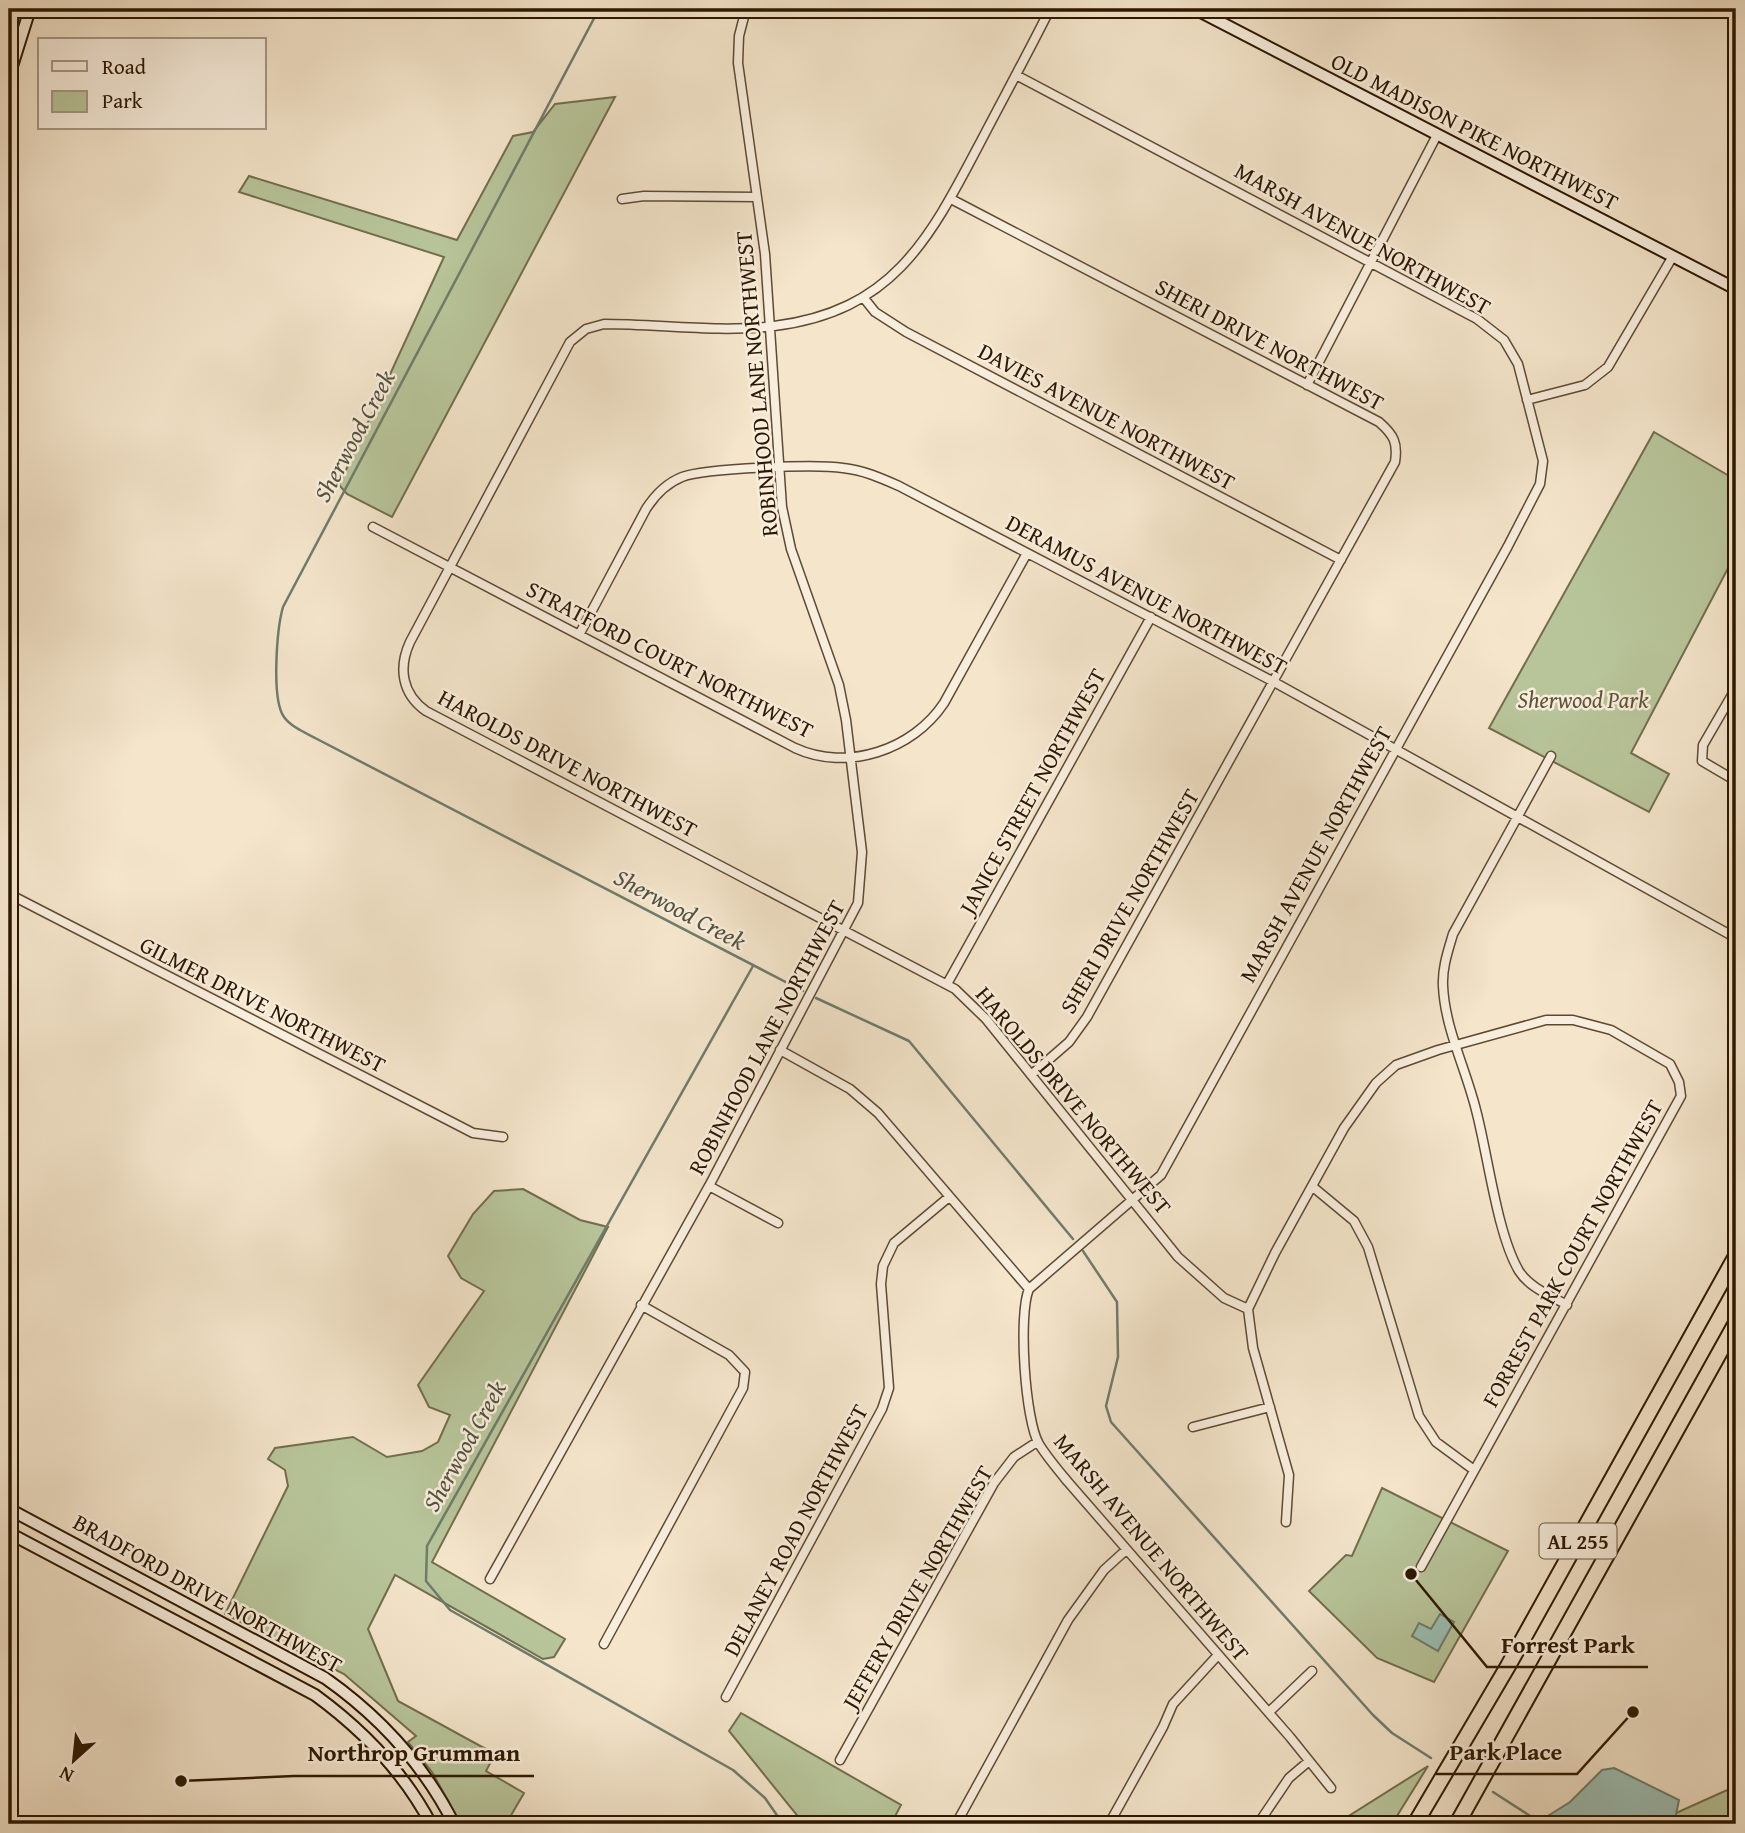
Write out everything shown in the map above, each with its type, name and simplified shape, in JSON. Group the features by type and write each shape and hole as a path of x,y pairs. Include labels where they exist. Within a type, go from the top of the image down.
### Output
{"highway":[{"name":"AL 255","path":"1415,1824 1508,1666 1736,1256"},
{"name":"AL 255","path":"1460,1824 1736,1323"}],"main road":[{"path":"9,17 11,9"},
{"path":"9,76 30,9"},
{"name":"OLD MADISON PIKE NORTHWEST","path":"1195,9 1736,289"},
{"name":"BRADFORD DRIVE NORTHWEST","path":"9,1509 325,1678 362,1706 398,1742 432,1786 454,1824"},
{"name":"BRADFORD DRIVE NORTHWEST","path":"9,1532 315,1695 348,1721 383,1755 411,1790 431,1824"}],"street":[{"name":"ROBINHOOD LANE NORTHWEST","path":"490,1579 709,1186 846,931 858,903 863,866 851,757 839,685 787,535 779,469 771,327 757,197 737,56 746,9"},
{"name":"HAROLDS DRIVE NORTHWEST","path":"1050,9 951,199 914,255 893,276 863,297 830,313 771,327 604,324 580,333 558,360 403,661 407,688 421,707 947,984 978,1011 1191,1271 1231,1303 1248,1309"},
{"name":"MARSH AVENUE NORTHWEST","path":"1016,75 1478,318 1504,340 1518,364 1543,461 1540,484 1166,1166 1133,1199 1029,1289 1025,1297 1022,1342 1037,1441 1126,1550 1269,1712 1331,1788"},
{"path":"1307,385 1437,135"},
{"path":"622,199 644,196 757,197"},
{"name":"SHERI DRIVE NORTHWEST","path":"951,199 1379,422 1391,433 1397,447 1395,462 1087,1017 1069,1042 1031,1075"},
{"path":"1527,400 1585,385 1608,367 1673,257"},
{"name":"DAVIES AVENUE NORTHWEST","path":"863,297 875,312 897,327 1341,560"},
{"name":"DERAMUS AVENUE NORTHWEST","path":"579,635 646,509 663,489 693,474 841,467 872,474 1274,682 1736,938"},
{"name":"STRATFORD COURT NORTHWEST","path":"373,527 803,751 823,756 851,757 897,745 931,721 944,703 1027,553"},
{"name":"JANICE STREET NORTHWEST","path":"947,984 1151,617"},
{"path":"1736,688 1703,745 1702,761 1736,781"},
{"path":"1551,756 1453,934 1445,960 1443,985 1448,1020 1475,1107 1507,1243 1520,1273 1540,1291 1567,1305"},
{"name":"GILMER DRIVE NORTHWEST","path":"9,894 473,1133 503,1137"},
{"name":"FORREST PARK COURT NORTHWEST","path":"1248,1309 1275,1253 1344,1128 1376,1083 1396,1065 1546,1020 1573,1020 1611,1030 1648,1048 1670,1064 1679,1082 1681,1096 1420,1567"},
{"path":"780,1050 835,1080 870,1105 1029,1289"},
{"path":"709,1186 778,1223"},
{"path":"1313,1187 1354,1221 1368,1247 1419,1416 1436,1443 1474,1470"},
{"name":"DELANEY ROAD NORTHWEST","path":"726,1698 882,1409 889,1388 881,1284 883,1266 894,1243 950,1197"},
{"path":"604,1644 743,1388 745,1372 729,1355 641,1305"},
{"path":"1248,1309 1253,1348 1289,1475 1286,1522"},
{"path":"1193,1427 1270,1407"},
{"name":"JEFFERY DRIVE NORTHWEST","path":"840,1760 995,1483 1014,1457 1037,1441"},
{"path":"956,1824 1068,1620 1104,1570 1126,1550"},
{"path":"1109,1824 1173,1704 1218,1655"},
{"path":"1269,1712 1312,1671"},
{"path":"1258,1824 1289,1778 1309,1761"}],"green space":[{"path":"615,97 392,517 347,494 339,485 444,257 239,192 249,176 457,240 513,136 533,132 555,104"},
{"name":"Sherwood Park","path":"1654,432 1736,480 1736,553 1631,753 1669,774 1649,812 1489,728"},
{"path":"523,1189 580,1220 608,1227 432,1562 565,1639 554,1657 543,1659 395,1575 368,1629 398,1701 495,1754 486,1771 524,1793 506,1824 461,1824 432,1772 408,1742 416,1736 344,1674 225,1614 288,1486 285,1470 268,1459 275,1448 353,1437 387,1457 422,1451 438,1442 450,1415 429,1407 418,1385 484,1291 461,1278 448,1256 473,1214 494,1191"},
{"path":"1382,1488 1508,1551 1434,1682 1377,1658 1309,1591 1346,1555 1352,1556"},
{"path":"741,1713 901,1805 891,1824 804,1824 729,1731"},
{"path":"1428,1766 1392,1824 1336,1824"},
{"path":"1736,1786 1736,1824 1674,1824 1676,1813"}],"water":[{"path":"1440,1614 1454,1622 1438,1651 1412,1636 1419,1623 1431,1629"},
{"path":"1614,1768 1679,1800 1674,1824 1535,1824 1570,1802 1602,1770"}],"waterway":[{"name":"Sherwood Creek","path":"599,9 283,607 276,663 280,708 287,721 304,732 803,991"},
{"name":"Sherwood Creek","path":"753,966 427,1546 426,1581 450,1610 733,1770 765,1798 783,1824"},
{"path":"816,998 909,1041 1073,1239"},
{"path":"1083,1251 1117,1302 1118,1357 1106,1406 1111,1422 1373,1715 1392,1733 1431,1758"},
{"path":"1493,1792 1538,1821"}],"place":[{"name":"Forrest Park","path":"1411,1574"},
{"name":"Park Place","path":"1633,1712"},
{"name":"Northrop Grumman","path":"181,1781"}]}
